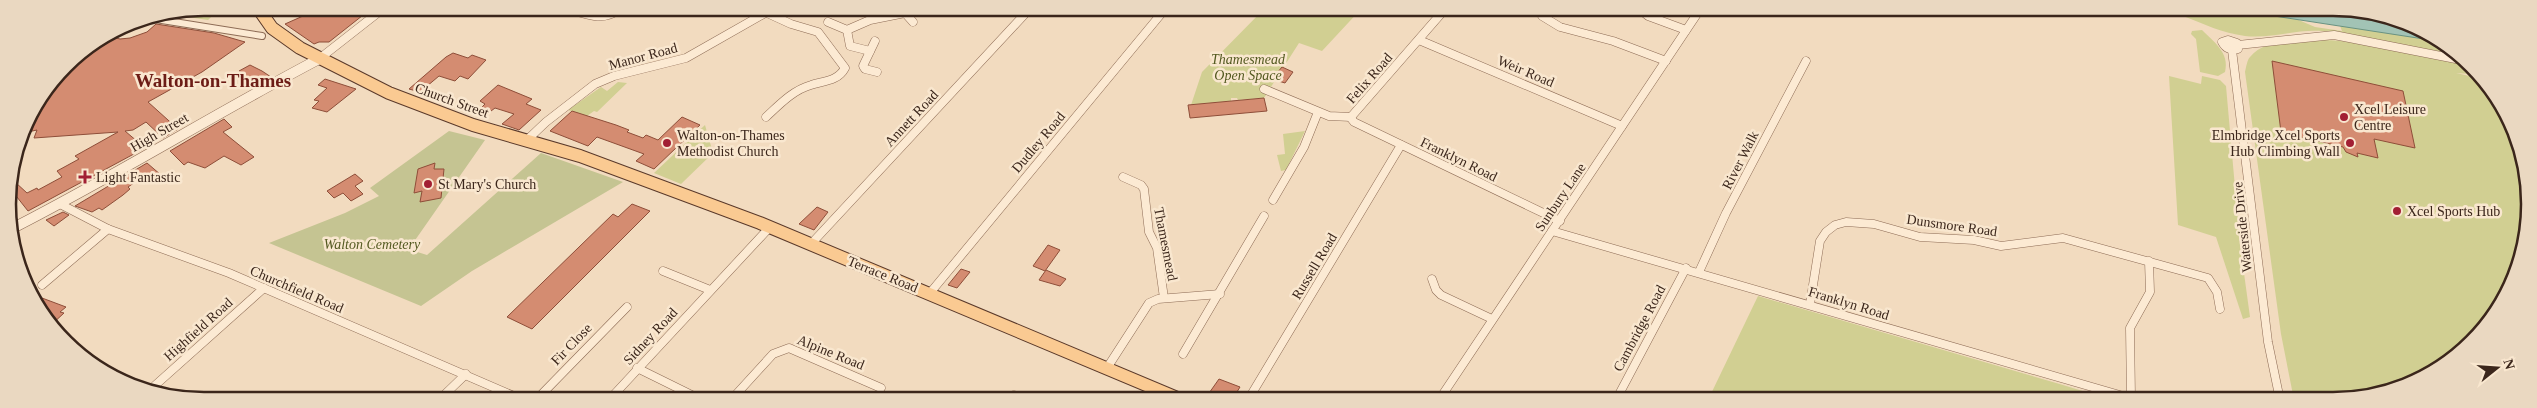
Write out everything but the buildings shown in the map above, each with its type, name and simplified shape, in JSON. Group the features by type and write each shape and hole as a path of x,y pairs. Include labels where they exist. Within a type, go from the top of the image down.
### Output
{"main road":[{"name":"Church Street","path":"263,16 278,33 319,59 373,86 483,128 580,156"},
{"name":"Terrace Road","path":"580,156 811,244 1107,368 1155,392"}],"street":[{"path":"319,59 374,16"},
{"path":"592,16 602,19 611,16"},
{"name":"Manor Road","path":"528,140 536,130 595,84 614,76 686,58 762,16"},
{"path":"766,117 792,94 807,86 840,76 845,68 818,32 791,24 774,16"},
{"path":"828,22 848,30 870,20 890,16"},
{"path":"908,16 914,22"},
{"name":"Annett Road","path":"811,244 1023,16"},
{"name":"Dudley Road","path":"930,293 1159,16"},
{"name":"Felix Road","path":"1264,89 1318,112 1337,117 1350,117 1360,109 1439,16"},
{"path":"1542,16 1560,27 1613,41 1666,61"},
{"path":"1648,16 1686,30"},
{"name":"Sunbury Lane","path":"1444,392 1696,16"},
{"path":"167,20 262,36"},
{"path":"848,30 850,46 870,51"},
{"name":"Waterside Drive","path":"2278,392 2268,342 2235,48 2300,37 2334,35 2451,58"},
{"path":"875,40 863,66 865,69 876,72"},
{"name":"Weir Road","path":"1419,40 1622,126"},
{"name":"High Street","path":"18,226 60,204 224,109 319,59"},
{"name":"River Walk","path":"1699,272 1738,190 1806,61"},
{"path":"1273,200 1304,147 1318,112"},
{"name":"Franklyn Road","path":"1350,117 1354,122 1560,221"},
{"name":"Russell Road","path":"1253,392 1401,145"},
{"name":"Thamesmead","path":"1123,178 1141,185 1144,189 1149,232 1157,248 1164,298"},
{"name":"Churchfield Road","path":"60,204 108,229 264,288 505,392"},
{"path":"1183,354 1220,294 1264,216"},
{"name":"Dunsmore Road","path":"1810,304 1820,241 1826,232 1846,222 1874,224 1920,237 1974,240 2000,246 2062,238 2208,278 2217,292 2220,309"},
{"name":"Sidney Road","path":"616,392 769,228"},
{"path":"42,285 108,229"},
{"name":"Franklyn Road","path":"1552,231 1686,268 2110,392"},
{"path":"2134,392 2130,333 2134,320 2150,292 2149,261"},
{"name":"Cambridge Road","path":"1620,392 1686,268"},
{"path":"663,271 710,290"},
{"path":"1432,279 1436,290 1441,295 1492,319"},
{"name":"Highfield Road","path":"155,385 264,288"},
{"path":"1107,368 1146,307 1154,300 1220,294"},
{"name":"Fir Close","path":"544,392 627,307"},
{"name":"Alpine Road","path":"738,392 773,354 789,348 881,388"},
{"path":"637,368 686,392"},
{"path":"448,392 466,374"}],"green space":[{"path":"212,16 208,20 189,17"},
{"name":"Thamesmead Open Space","path":"1257,16 1355,16 1322,51 1299,43 1264,98 1238,100 1237,98 1231,98 1231,101 1191,105 1202,72"},
{"path":"2182,16 2281,16 2294,18 2315,27 2342,31 2339,23 2420,38 2445,54 2322,31 2303,31 2255,37 2237,35"},
{"path":"2202,30 2220,48 2225,59 2225,72 2218,76 2200,72 2196,39 2191,34 2192,31"},
{"name":"Xcel Sports Hub","path":"2322,40 2359,43 2458,63 2469,74 2456,73 2471,76 2482,90 2496,110 2511,144 2519,179 2521,204 2519,229 2511,264 2496,298 2474,328 2457,345 2427,367 2393,382 2358,390 2292,392 2281,334 2245,72 2249,58 2257,51 2265,46 2283,41"},
{"path":"2169,76 2201,84 2202,76 2220,80 2226,86 2240,244 2250,317 2243,319 2216,237 2178,225"},
{"path":"618,82 627,83 597,112 594,111 587,116 568,110 601,87 607,91"},
{"path":"705,125 713,153 681,184 654,173"},
{"name":"Walton Cemetery","path":"449,131 485,140 411,246 411,250 427,255 541,153 623,182 472,271 421,306 269,243 345,213 379,196 370,188"},
{"path":"1305,131 1286,170 1281,171 1277,155 1285,154 1283,134"},
{"path":"1758,296 2086,392 1712,392"}],"shaded area":[{"path":"2274,16 2358,18 2393,26 2422,39"}],"place":[{"name":"Xcel Leisure Centre","path":"2344,117"},
{"name":"Walton-on-Thames Methodist Church","path":"667,143"},
{"name":"Elmbridge Xcel Sports Hub Climbing Wall","path":"2350,143"},
{"name":"Light Fantastic","path":"85,177"},
{"name":"St Mary's Church","path":"428,184"},
{"name":"Xcel Sports Hub","path":"2397,211"}],"district":[{"name":"Walton-on-Thames","path":"213,80"}]}
